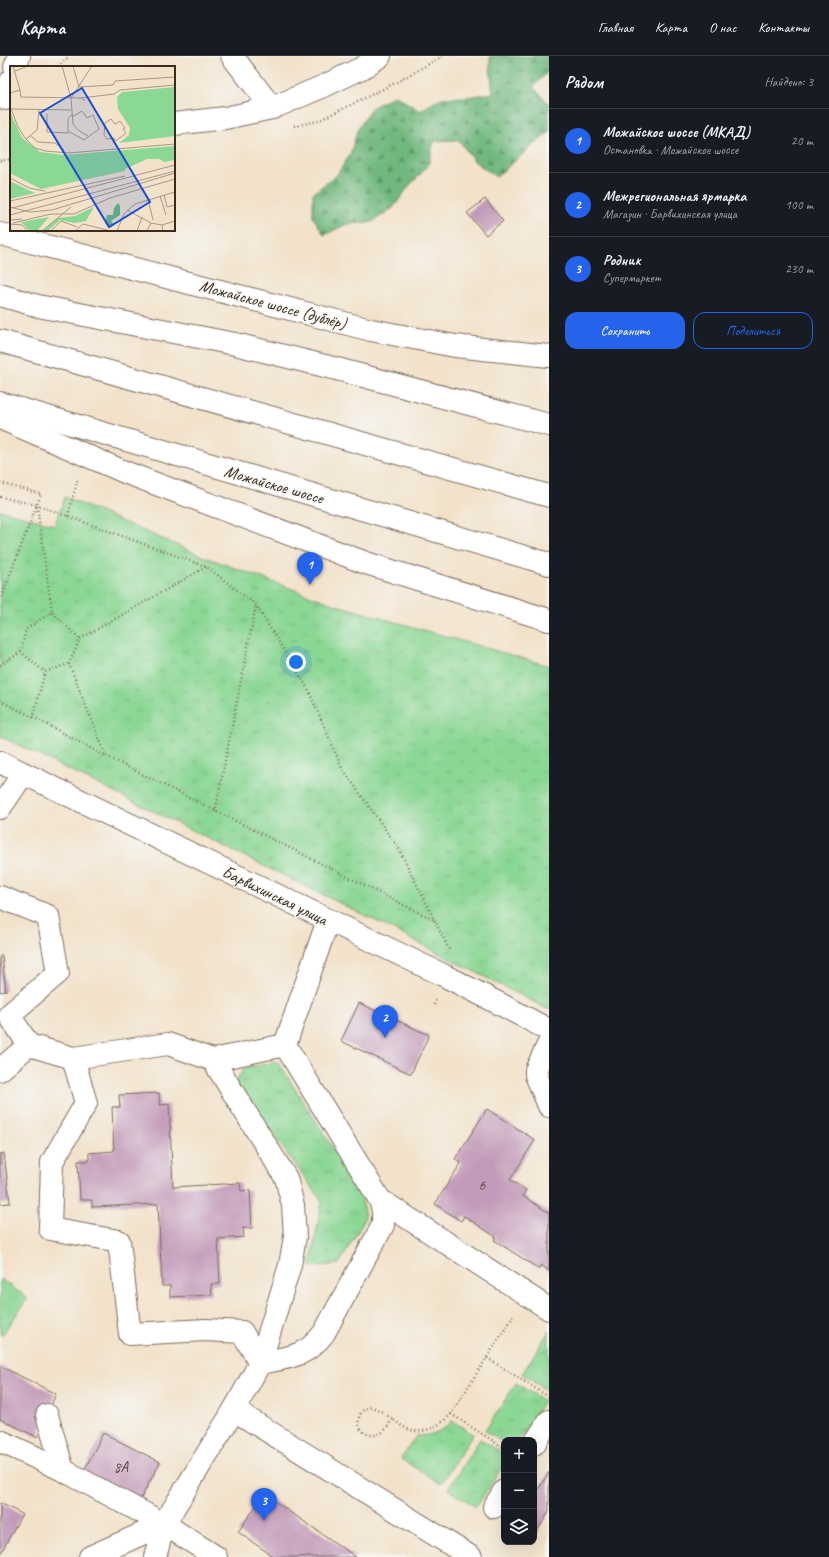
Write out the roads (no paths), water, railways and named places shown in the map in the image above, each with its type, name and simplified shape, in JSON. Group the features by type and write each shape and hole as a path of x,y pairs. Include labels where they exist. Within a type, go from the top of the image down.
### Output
{"main road":[{"path":"15,66 19,56"},
{"path":"232,56 272,108"},
{"path":"175,124 225,118 272,108 362,68 380,56"},
{"name":"Можайское шоссе (дублёр)","path":"0,234 371,330 456,346 549,356"},
{"path":"0,295 38,306 235,344 549,425"},
{"path":"0,341 549,496"},
{"name":"Можайское шоссе","path":"0,403 549,564"},
{"path":"0,418 127,473 366,563 549,620"},
{"name":"Барвихинская улица","path":"0,762 443,975 549,1030"},
{"path":"0,808 23,774"},
{"path":"0,897 48,916 58,973 9,1015 29,1045 73,1058 168,1044 213,1060 285,1045"},
{"path":"285,1045 328,920"},
{"path":"549,1043 536,1070 536,1075 549,1106"},
{"path":"0,1070 29,1045"},
{"path":"260,1364 297,1356 316,1344 324,1333 383,1225 383,1210 380,1200 285,1045"},
{"path":"73,1058 86,1103 52,1162 50,1228 119,1241 130,1334 206,1330 242,1332 260,1364"},
{"path":"155,1557 164,1524 234,1410 260,1364 290,1265 295,1237 293,1205 286,1178 213,1060"},
{"path":"380,1200 549,1309"},
{"path":"234,1410 471,1557"},
{"path":"47,1415 63,1470"},
{"path":"537,1439 549,1421"},
{"path":"0,1441 63,1470 164,1524 216,1557"},
{"path":"90,1557 164,1524"}],"place":[{"name":"Можайское шоссе (МКАД)","path":"310,585"},
{"name":"Межрегиональная ярмарка","path":"385,1038"},
{"name":"Родник","path":"264,1521"}]}
